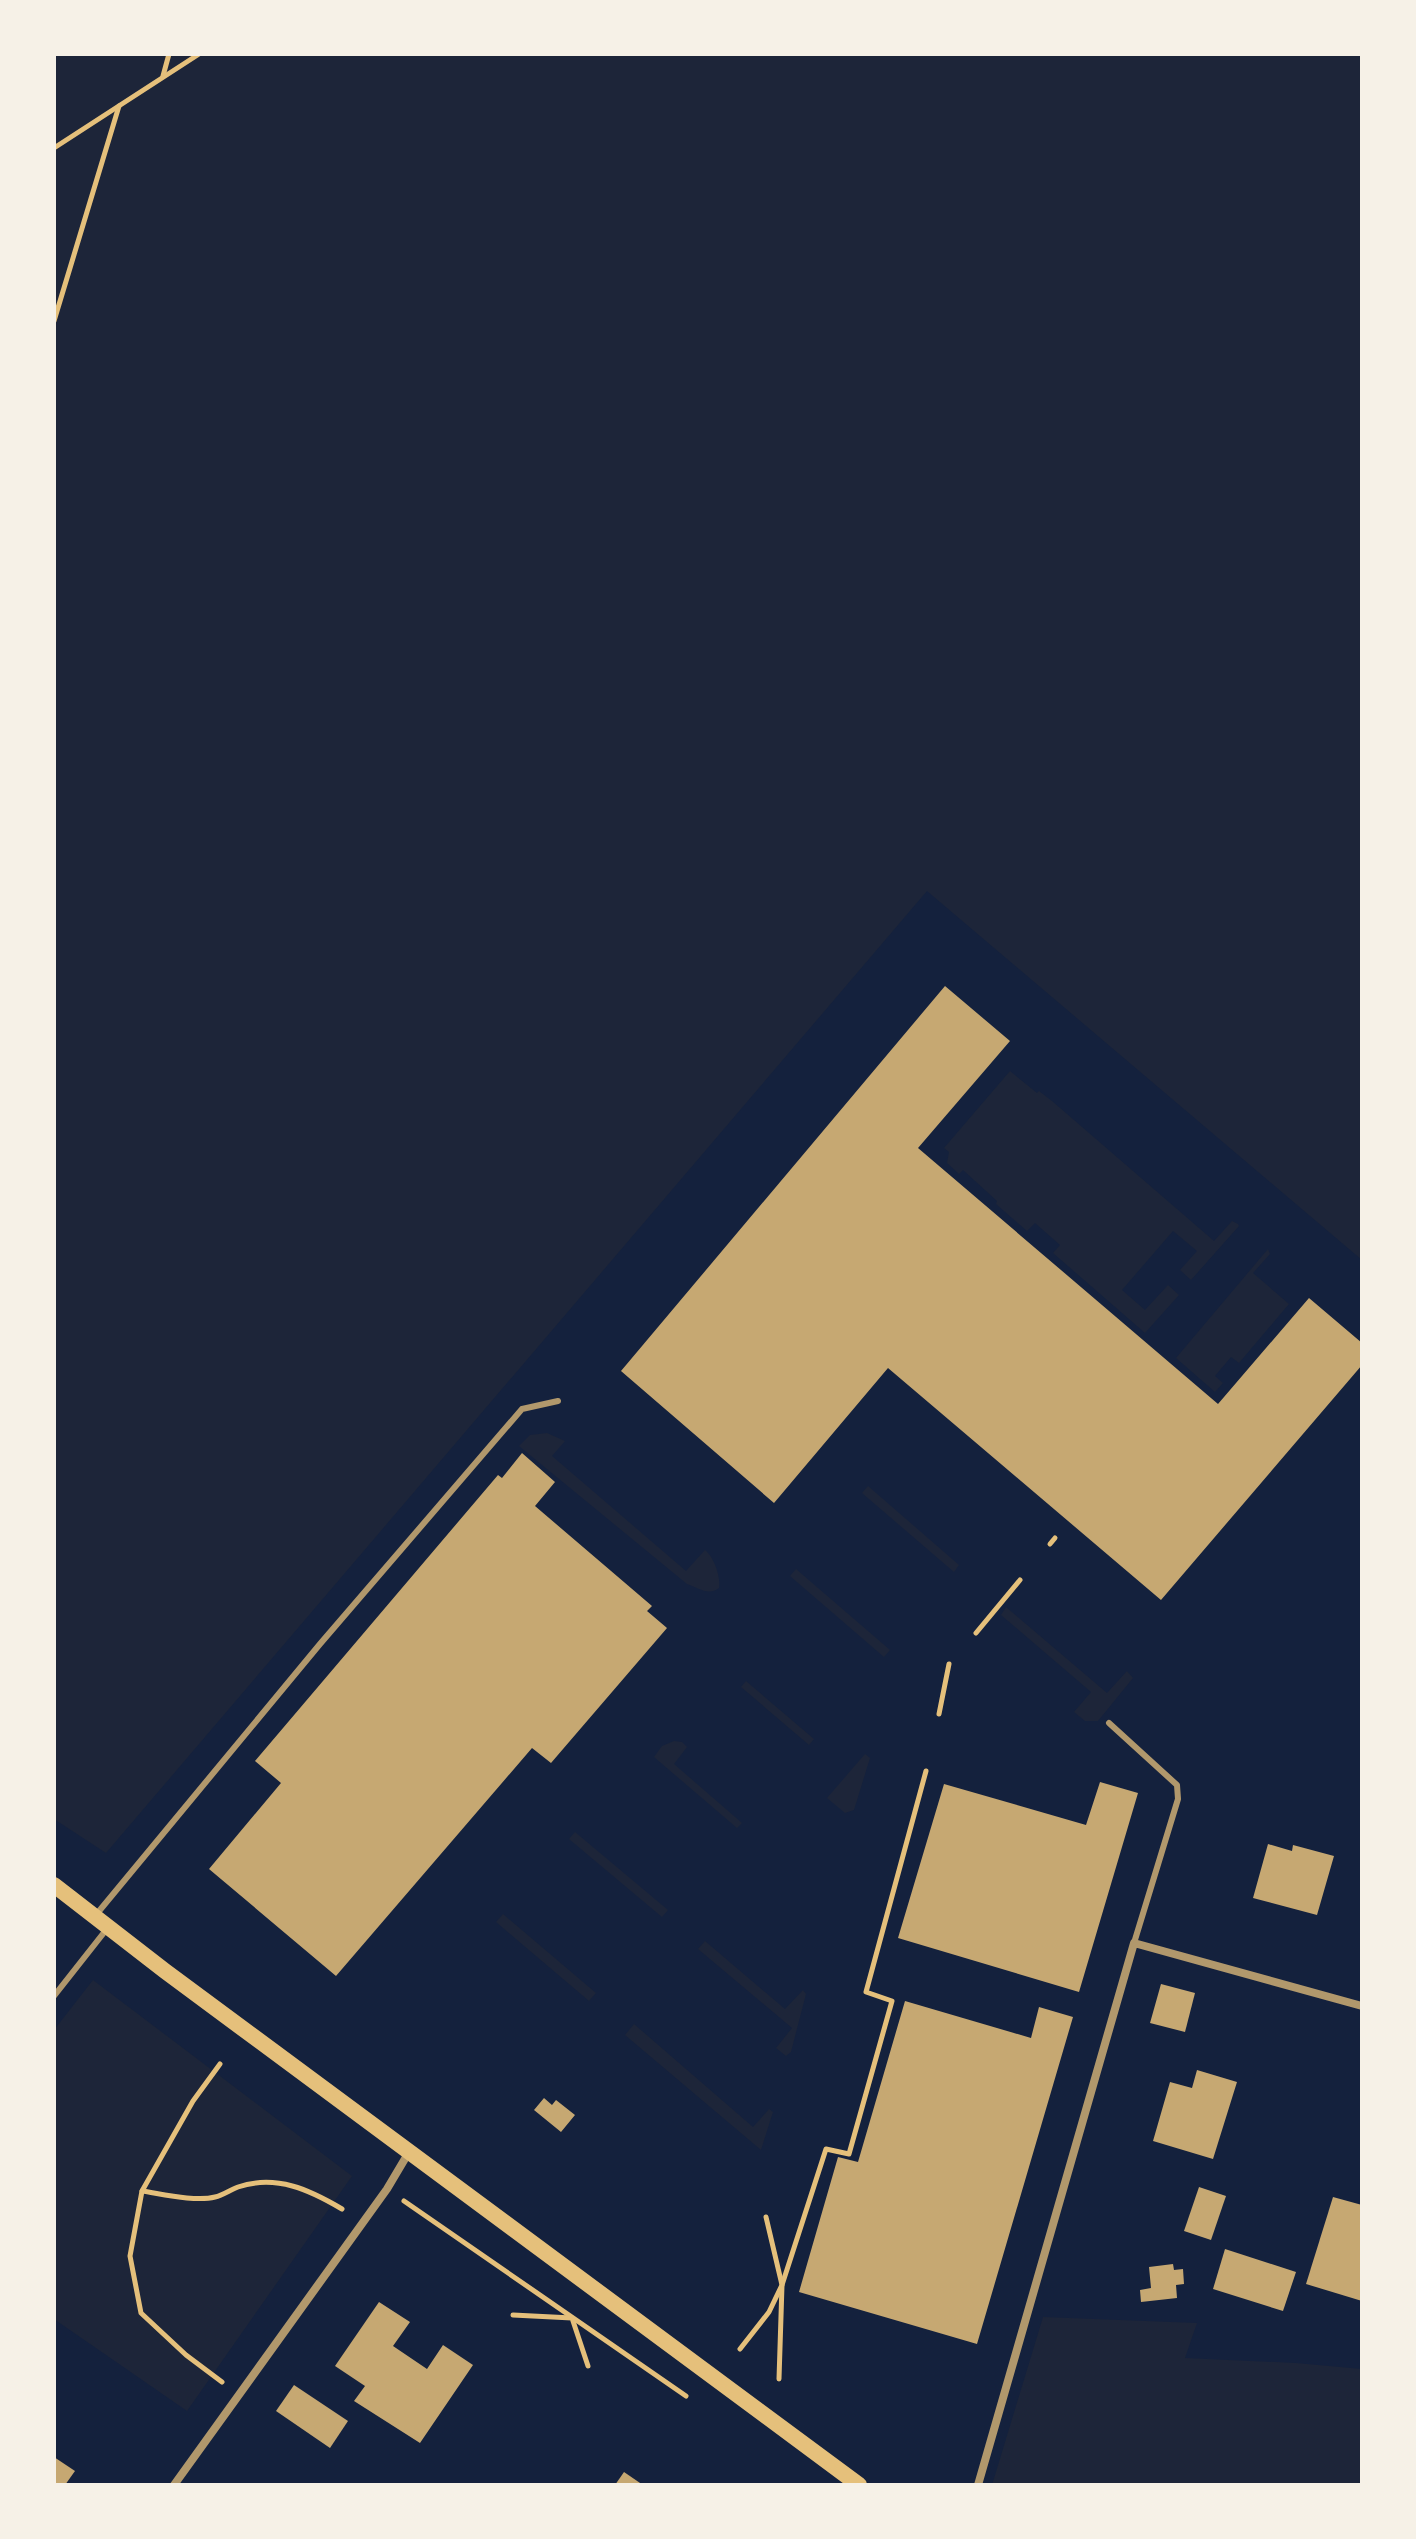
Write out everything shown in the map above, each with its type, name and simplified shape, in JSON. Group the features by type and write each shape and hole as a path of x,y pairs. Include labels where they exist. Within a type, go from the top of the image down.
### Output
{"main road":[{"path":"54,1885 859,2485"}],"street":[{"path":"978,2485 1134,1943 1362,2006"},
{"path":"174,2485 364,2222 409,2152"}],"lane":[{"path":"95,1916 320,1644 522,1409 558,1401"},
{"path":"1109,1723 1177,1785 1178,1799 1134,1943"},
{"path":"54,1996 109,1927"}],"path":[{"path":"163,77 169,54"},
{"path":"54,148 199,54"},
{"path":"54,321 119,106"},
{"path":"1050,1544 1055,1538"},
{"path":"976,1633 1020,1580"},
{"path":"939,1714 949,1664"},
{"path":"740,2349 769,2312 782,2285 826,2149 849,2154 892,2001 866,1992 926,1771"},
{"path":"220,2064 193,2101 142,2191 130,2256 141,2313 186,2355 239,2394"},
{"path":"142,2191 214,2198 240,2186 282,2182 314,2193 364,2222"},
{"path":"387,2189 691,2400"},
{"path":"766,2217 782,2285 779,2379"},
{"path":"513,2315 572,2318"},
{"path":"572,2318 588,2366"}],"shaded area":[{"path":"54,54 1362,54 1362,1260 927,891 106,1853 54,1819"},
{"path":"1010,1071 1052,1101 1214,1241 1232,1221 1238,1224 1191,1280 1180,1270 1197,1251 1173,1231 1122,1290 1145,1310 1168,1285 1179,1295 1145,1333 1053,1253 1060,1245 1035,1223 1027,1231 963,1170 959,1174 947,1163 949,1152 944,1148"},
{"path":"1268,1249 1270,1254 1253,1273 1289,1304 1239,1363 1231,1357 1215,1376 1223,1383 1215,1392 1176,1358"},
{"path":"547,1433 565,1441 552,1456 686,1571 705,1550 716,1568 719,1588 707,1591 687,1584 519,1446 530,1435"},
{"path":"868,1486 959,1565 954,1572 862,1493"},
{"path":"796,1569 890,1650 884,1657 790,1576"},
{"path":"1006,1607 1107,1693 1127,1671 1133,1678 1098,1721 1085,1721 1074,1712 1091,1692 1001,1615"},
{"path":"746,1681 814,1739 809,1745 741,1687"},
{"path":"674,1741 682,1742 687,1747 674,1764 742,1823 737,1828 654,1757 662,1746"},
{"path":"865,1754 870,1758 854,1810 845,1813 827,1798"},
{"path":"575,1832 668,1910 662,1917 569,1839"},
{"path":"503,1914 596,1993 589,2001 496,1922"},
{"path":"705,1941 785,2009 803,1990 806,1994 791,2052 786,2056 776,2048 792,2028 698,1949"},
{"path":"93,1980 352,2176 187,2411 54,2319 54,2030"},
{"path":"634,2024 753,2127 769,2109 773,2112 761,2150 625,2035"},
{"path":"1043,2317 1197,2323 1185,2358 1362,2369 1362,2485 992,2485"}],"building":[{"path":"945,986 1010,1041 918,1148 1218,1404 1309,1298 1362,1343 1362,1365 1161,1600 888,1368 774,1503 621,1371"},
{"path":"522,1453 555,1482 535,1506 652,1606 647,1611 667,1628 551,1763 532,1748 336,1976 209,1869 281,1783 255,1761 498,1475 502,1478"},
{"path":"1100,1782 1138,1793 1079,1992 898,1938 944,1784 1086,1825"},
{"path":"1268,1844 1292,1851 1293,1845 1334,1856 1317,1915 1253,1898"},
{"path":"1161,1984 1195,1993 1185,2032 1150,2023"},
{"path":"905,2001 1031,2038 1039,2007 1073,2017 977,2344 799,2292 838,2157 858,2162"},
{"path":"1197,2070 1237,2082 1213,2159 1153,2141 1170,2082 1192,2088"},
{"path":"544,2098 552,2105 556,2100 575,2115 561,2132 534,2110"},
{"path":"1199,2187 1226,2196 1211,2240 1184,2231"},
{"path":"1333,2197 1362,2205 1362,2301 1306,2284"},
{"path":"1225,2249 1296,2272 1283,2311 1213,2289"},
{"path":"1173,2264 1174,2270 1183,2269 1184,2284 1176,2285 1177,2298 1141,2302 1140,2290 1151,2288 1149,2267"},
{"path":"379,2302 410,2322 393,2346 427,2369 443,2345 473,2365 420,2443 354,2401 365,2386 335,2366"},
{"path":"294,2385 348,2421 330,2448 276,2411"},
{"path":"54,2457 75,2471 65,2485 54,2485"},
{"path":"624,2472 643,2485 615,2485"}]}
